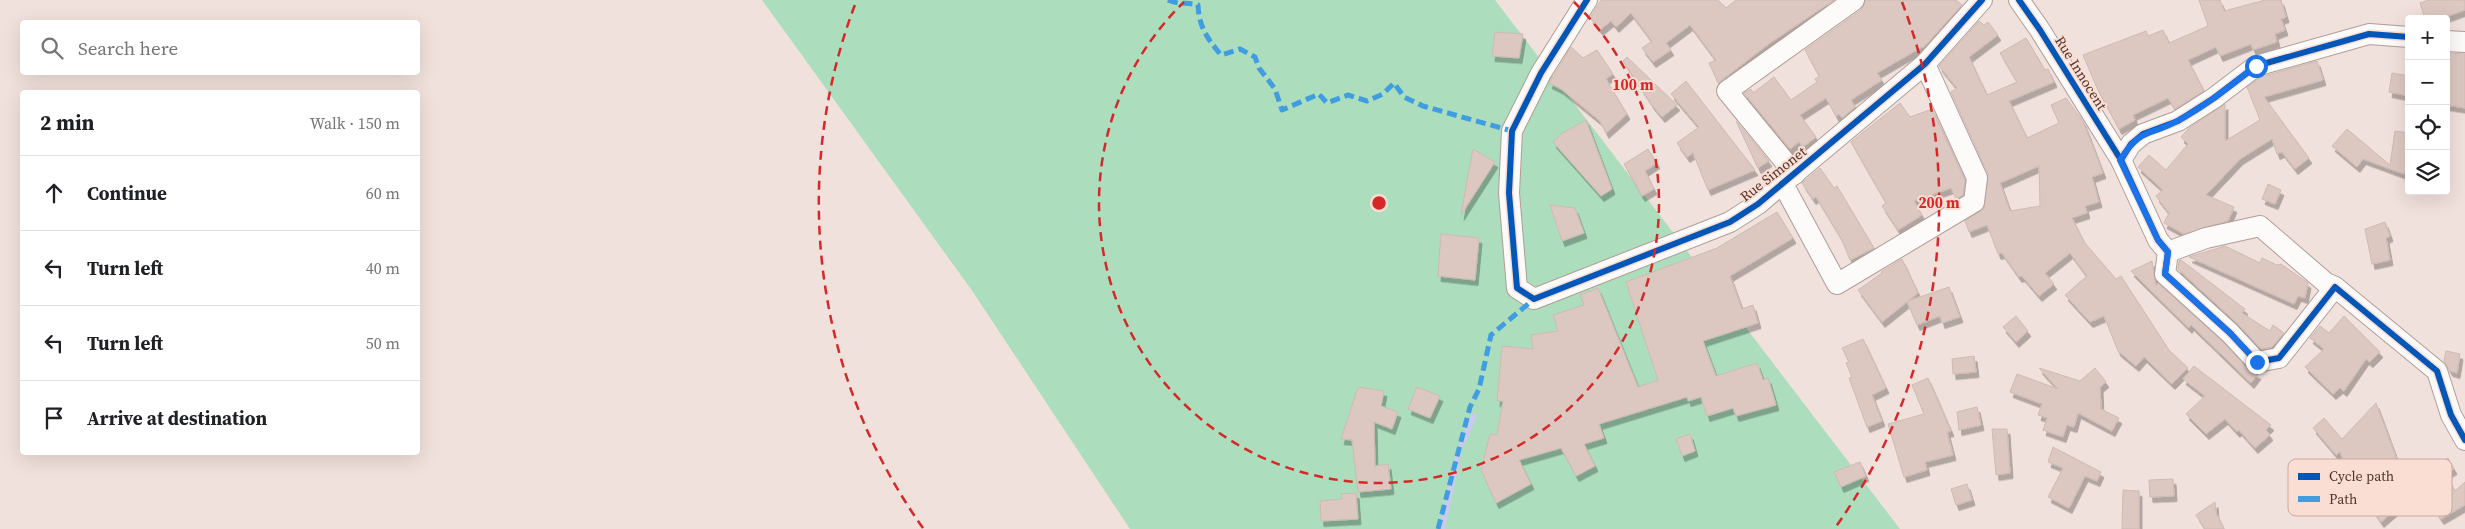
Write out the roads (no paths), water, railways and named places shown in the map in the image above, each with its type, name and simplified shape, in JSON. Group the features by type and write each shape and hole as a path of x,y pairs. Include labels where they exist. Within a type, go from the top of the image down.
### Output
{"street":[{"name":"Rue Simonet","path":"1587,0 1541,73 1512,131 1509,194 1518,288 1534,299 1730,222 1758,204 1925,64 1982,0"},
{"path":"1854,0 1727,91 1789,179 1837,284 1974,202 1977,178 1925,64"},
{"name":"Rue Innocent","path":"2019,0 2040,30 2120,160 2158,240 2168,252"},
{"path":"2120,160 2130,144 2143,134 2178,121 2214,98 2256,66 2369,34 2405,37"},
{"path":"2450,41 2465,42"},
{"path":"2335,287 2279,358 2257,362 2230,333 2165,274 2168,252 2206,238 2260,226 2326,283 2335,287 2437,371 2452,415 2465,440"}],"waterway":[{"path":"1442,529 1460,448 1474,416"}]}
